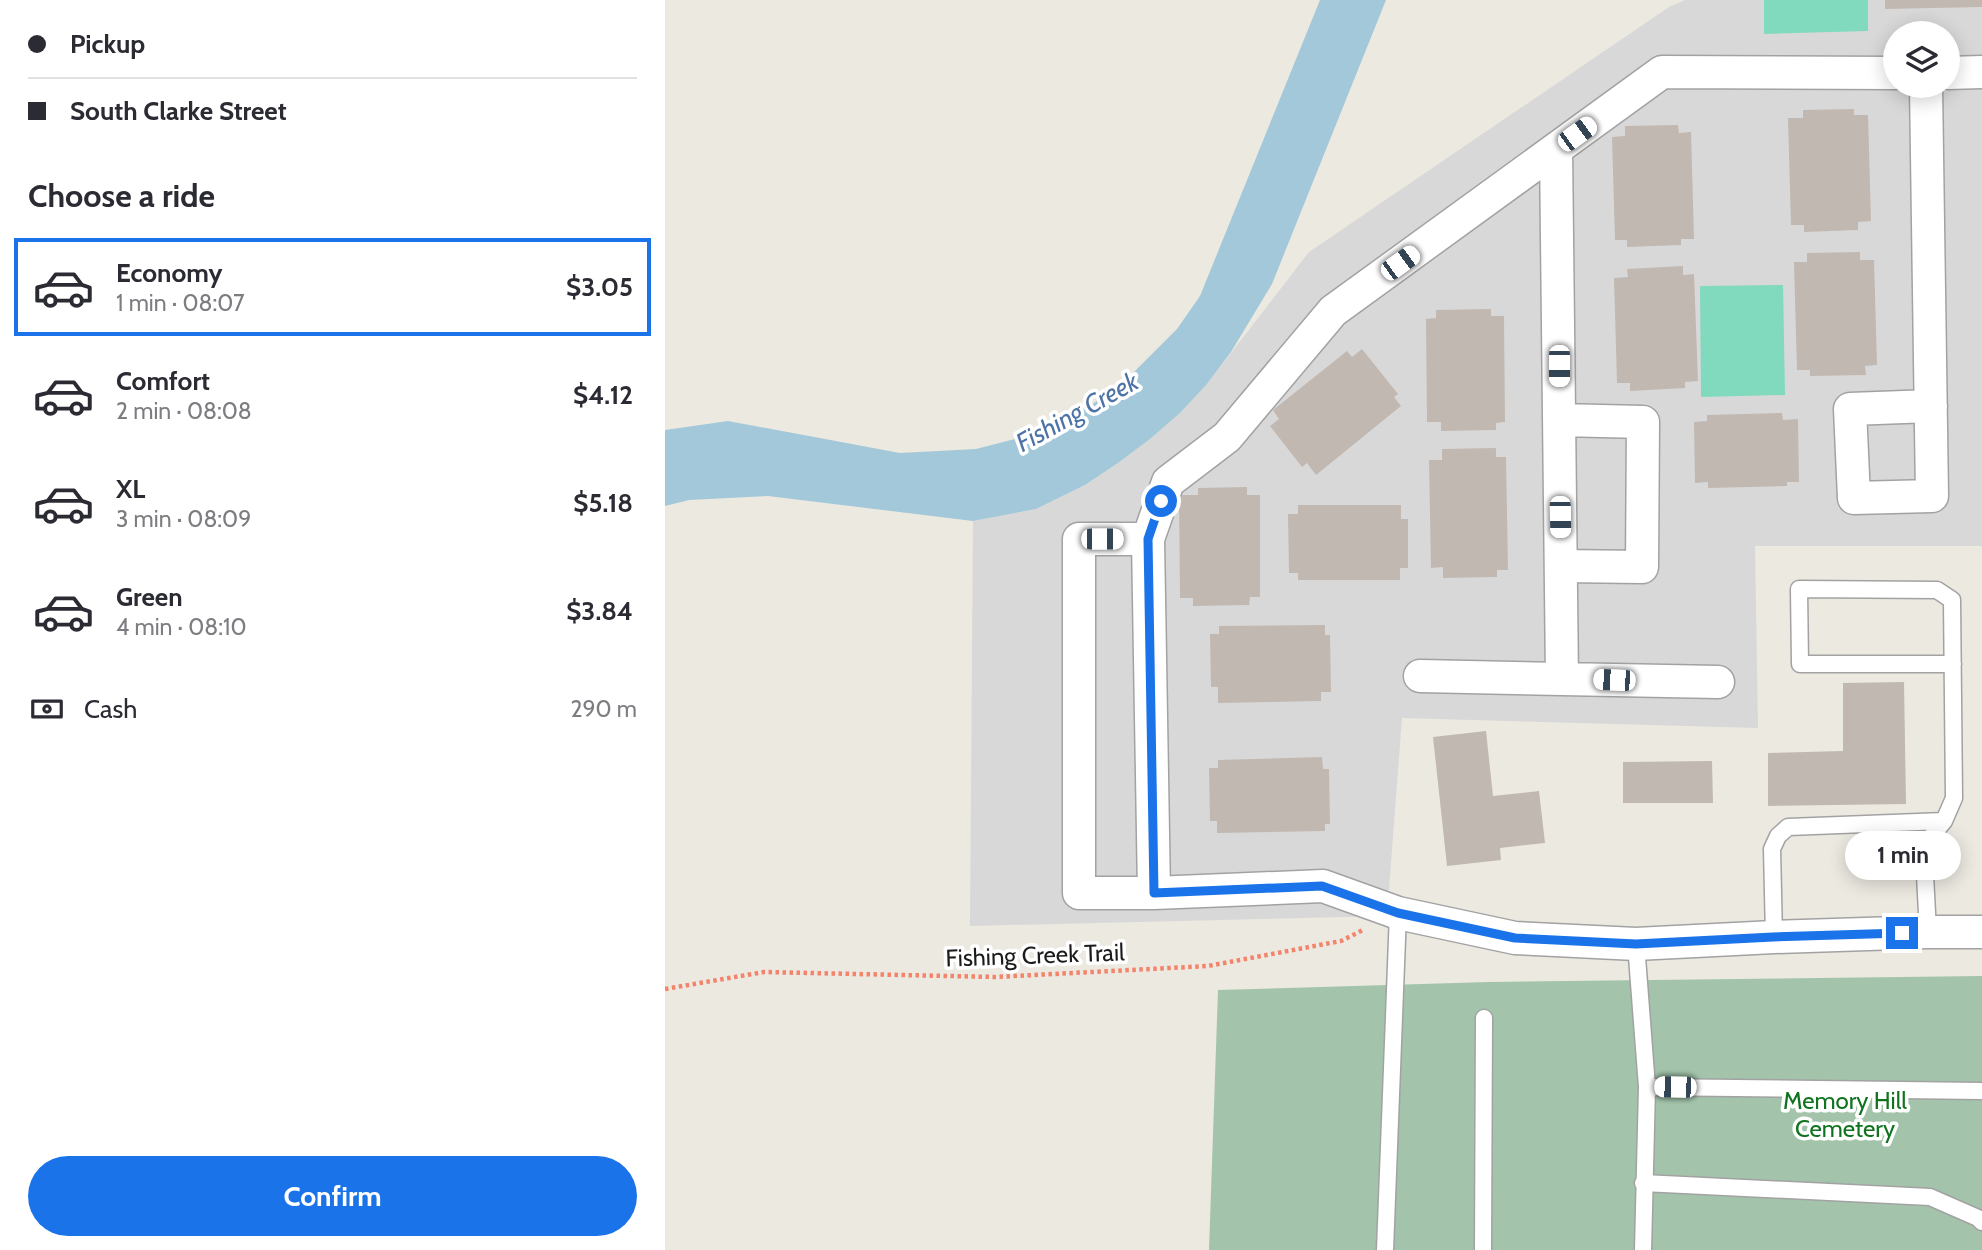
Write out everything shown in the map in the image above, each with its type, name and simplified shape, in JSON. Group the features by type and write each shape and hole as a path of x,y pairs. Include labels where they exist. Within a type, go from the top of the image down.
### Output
{"street":[{"path":"1154,893 1148,539 1168,482 1227,437 1333,311 1662,72 1883,73"},
{"path":"1960,73 1982,72"},
{"path":"1926,98 1931,406"},
{"path":"1556,149 1562,679"},
{"path":"1559,421 1643,422 1642,567 1561,566"},
{"path":"1148,539 1079,539 1079,893 1154,893 1322,886 1398,913 1515,938 1636,944 1773,937 1982,932"},
{"path":"1420,676 1718,682"}],"lane":[{"path":"1928,932 1924,856 1931,837 1944,821 1954,798 1953,664 1952,600 1937,590 1799,589 1800,664 1953,664"},
{"path":"1773,937 1772,849 1778,836 1788,827 1944,821"},
{"path":"1385,1250 1398,913"},
{"path":"1636,944 1647,1087 1643,1250"},
{"path":"1483,1250 1484,1018"},
{"path":"1647,1087 1982,1091"},
{"path":"1643,1183 1930,1197 1982,1222"}],"path":[{"name":"Fishing Creek Trail","path":"665,989 764,972 995,977 1208,966 1341,941 1398,913"}],"shaded area":[{"path":"1685,0 1982,0 1982,546 1755,546 1758,728 1402,718 1387,916 970,926 973,521 1036,509 1085,485 1150,439 1180,413 1207,384 1309,252 1669,7"}],"green space":[{"path":"1764,0 1868,0 1868,31 1764,34"},
{"path":"1783,285 1785,395 1701,397 1700,286"},
{"name":"Memory Hill Cemetery","path":"1982,976 1982,1250 1209,1250 1218,990 1489,982"}],"water":[{"name":"Fishing Creek","path":"1320,0 1386,0 1272,284 1231,352 1207,384 1180,413 1150,439 1085,485 1036,509 973,521 768,496 689,500 665,506 665,430 728,421 900,453 976,449 1015,439 1088,407 1121,385 1177,329 1200,296"}],"building":[{"path":"1885,0 1982,0 1982,7 1885,9"},
{"path":"1854,109 1854,115 1868,115 1871,221 1858,222 1858,230 1804,232 1804,225 1791,225 1788,118 1803,118 1803,110"},
{"path":"1678,125 1679,133 1691,132 1694,239 1681,239 1681,245 1627,247 1627,240 1615,240 1612,137 1625,136 1625,126"},
{"path":"1860,252 1860,260 1874,260 1877,365 1865,366 1866,375 1810,376 1810,370 1797,370 1794,262 1807,262 1807,253"},
{"path":"1683,266 1683,275 1694,274 1698,381 1685,382 1685,388 1630,391 1630,383 1617,383 1614,278 1628,277 1627,269"},
{"path":"1491,309 1491,316 1504,316 1505,422 1496,423 1496,430 1441,431 1441,422 1427,422 1426,319 1436,318 1436,310"},
{"path":"1362,349 1398,394 1394,397 1401,406 1316,475 1307,463 1302,467 1270,426 1279,419 1273,410 1347,351 1352,357"},
{"path":"1782,413 1783,420 1798,419 1799,482 1787,482 1787,486 1708,488 1708,482 1695,483 1694,422 1707,421 1707,415"},
{"path":"1496,448 1496,457 1506,457 1508,570 1497,570 1497,577 1443,578 1443,567 1431,568 1429,460 1442,460 1442,449"},
{"path":"1247,487 1247,495 1260,495 1260,597 1250,597 1249,605 1193,606 1193,598 1180,598 1179,495 1198,495 1198,488"},
{"path":"1298,505 1401,505 1401,519 1408,519 1408,568 1400,568 1400,580 1298,580 1298,573 1289,573 1288,514 1298,514"},
{"path":"1325,625 1325,635 1330,635 1331,692 1321,692 1321,701 1218,703 1218,687 1211,687 1210,634 1219,634 1219,626"},
{"path":"1904,682 1906,804 1768,806 1768,753 1843,751 1843,683"},
{"path":"1486,731 1493,796 1539,791 1545,843 1500,848 1501,860 1447,866 1433,737"},
{"path":"1322,757 1323,769 1329,769 1330,824 1325,824 1325,831 1217,833 1217,821 1210,821 1209,768 1218,768 1218,760"},
{"path":"1712,761 1713,803 1623,803 1623,762"}],"route":[{"path":"1161,501 1148,539 1154,893 1322,886 1398,913 1515,938 1636,944 1902,933"}]}
